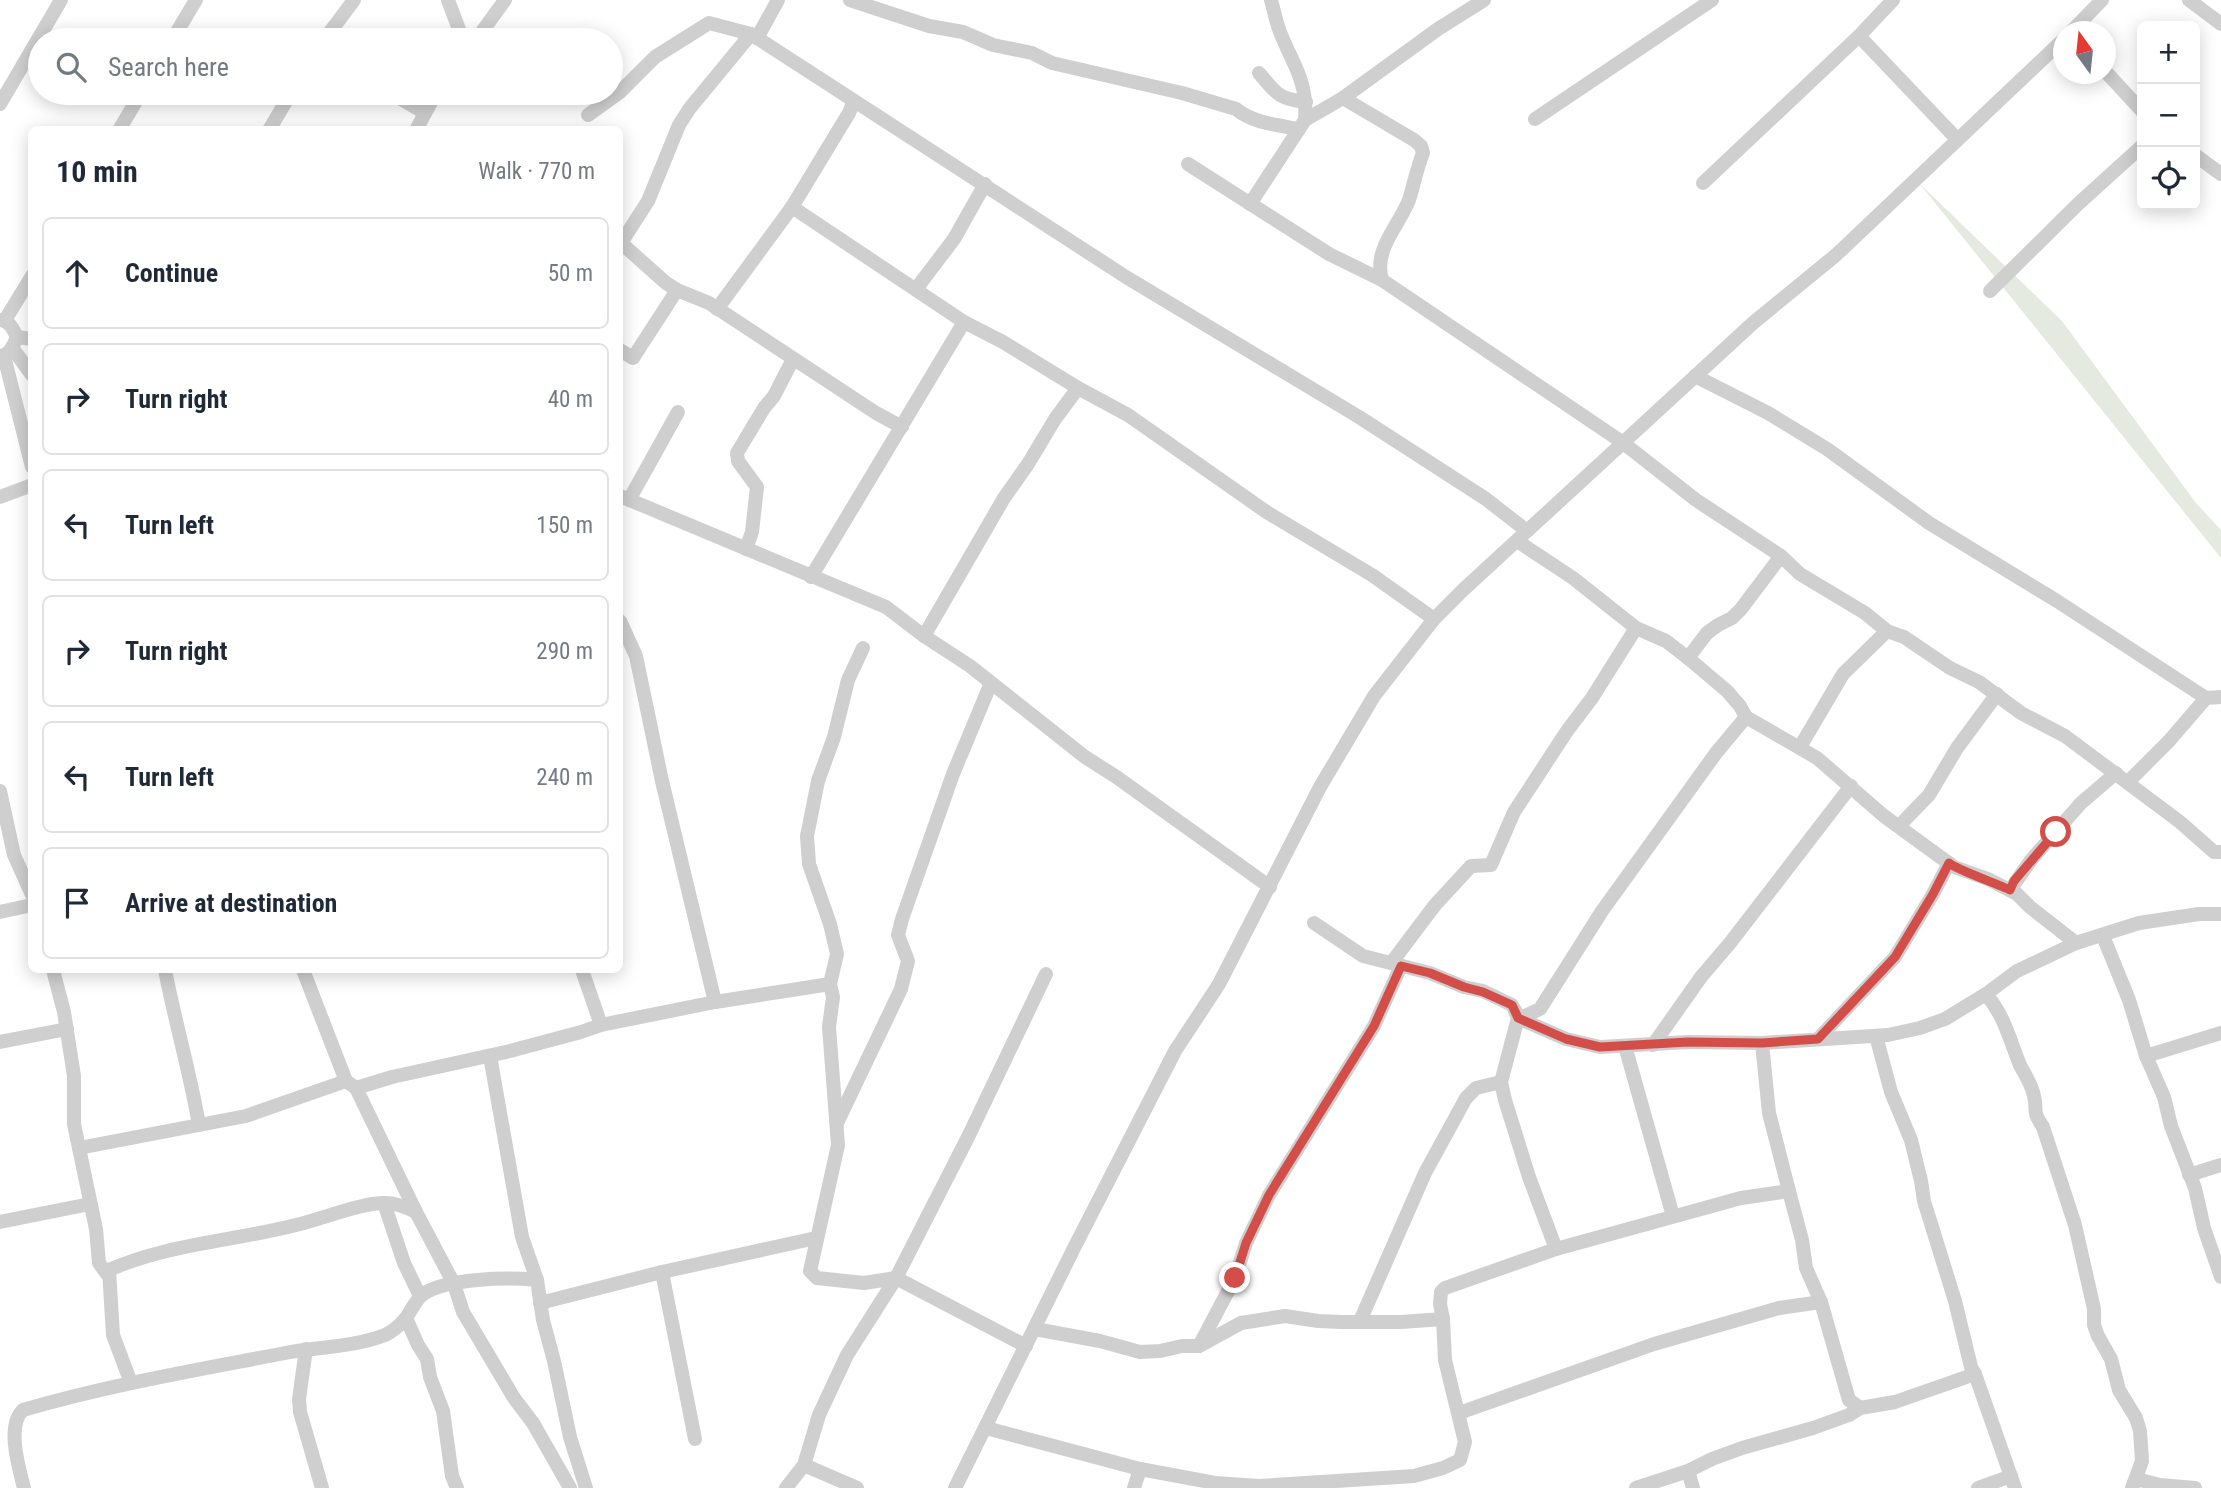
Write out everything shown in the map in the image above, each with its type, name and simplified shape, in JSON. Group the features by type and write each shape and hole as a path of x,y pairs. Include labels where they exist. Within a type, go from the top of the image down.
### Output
{"street":[{"path":"45,28 61,0"},
{"path":"179,28 196,0"},
{"path":"333,28 354,0"},
{"path":"448,0 458,28"},
{"path":"485,28 505,0"},
{"path":"623,238 648,201 679,125 690,108 754,36 778,0"},
{"path":"850,0 929,26 964,32 1001,48 1032,53 1052,63 1236,108 1258,121 1302,124 1484,0"},
{"path":"1250,204 1302,124 1306,102 1296,65 1279,30 1271,0"},
{"path":"1535,120 1712,0"},
{"path":"1703,183 1859,36 1893,0"},
{"path":"2082,21 2102,0"},
{"path":"2189,0 2221,24"},
{"path":"623,89 655,57 709,23 754,36 1126,277 1359,417 1486,499 1522,536 1636,628 1666,641 1688,658 1727,691 1746,717 1817,758 1873,807 1954,867 2010,890 2076,943"},
{"path":"1859,36 1957,139"},
{"path":"955,1488 1175,1051 1219,984 1320,787 1374,696 1434,619 1753,323 1836,255 2053,48"},
{"path":"0,104 28,56"},
{"path":"1259,72 1285,100 1306,102"},
{"path":"2116,84 2137,106"},
{"path":"1343,98 1422,146 1423,152 1408,202 1385,240 1380,273 1382,280"},
{"path":"717,309 792,207 854,101"},
{"path":"121,126 134,105"},
{"path":"271,126 284,105"},
{"path":"411,105 425,113"},
{"path":"418,126 429,105"},
{"path":"589,115 602,105"},
{"path":"1990,290 2141,147"},
{"path":"2200,159 2221,174"},
{"path":"1188,164 1329,254 1382,280 1622,442 1688,494 1781,556 1800,574 1866,613 1886,631 1904,637 1950,668 1967,675 1997,694 2021,713 2065,736 2180,822 2214,852 2221,852"},
{"path":"916,289 954,239 985,184"},
{"path":"792,207 964,322 1128,415 1268,513 1373,575 1434,619"},
{"path":"623,246 677,290 709,303 902,427"},
{"path":"28,282 3,320 13,328 13,347 28,442"},
{"path":"623,353 633,358 677,290"},
{"path":"811,577 964,322"},
{"path":"13,347 28,369"},
{"path":"746,549 752,533 757,486 738,461 737,453 774,396 793,359"},
{"path":"1695,376 1768,413 1827,449 1929,523 2213,698 2128,782"},
{"path":"924,636 1004,498 1078,388"},
{"path":"678,412 624,498 887,607 991,683 1085,757 1270,887"},
{"path":"0,497 28,486"},
{"path":"1688,658 1707,634 1741,609 1781,556"},
{"path":"1199,1346 1235,1278 1246,1243 1269,1195 1374,1026 1396,964 1435,905 1471,866 1491,865 1514,812 1636,628"},
{"path":"1800,747 1843,674 1886,631"},
{"path":"623,632 636,656 662,781 715,1002"},
{"path":"863,648 848,680 835,737 818,781 807,836 809,864 830,924 837,954 830,984 833,997 829,1027 838,1145 810,1271 817,1278 864,1283 896,1278 1026,1346"},
{"path":"836,1125 901,989 908,961 898,935 902,919 953,774 991,683"},
{"path":"1899,826 1929,795 1957,748 1997,694"},
{"path":"1515,1011 1518,1016 1525,1016 1540,1009 1602,911 1710,760 1746,717"},
{"path":"2010,890 2031,860 2081,803 2116,773"},
{"path":"1653,1045 1701,976 1730,943 1851,786"},
{"path":"0,791 14,855 28,886"},
{"path":"1818,1039 1895,957 1949,863"},
{"path":"0,912 28,906"},
{"path":"1314,923 1363,956 1430,973 1483,992 1579,1043 1600,1047 1688,1042 1762,1043 1905,1032 1945,1019 2017,971 2076,943 2139,923 2199,914 2221,914"},
{"path":"2102,936 2129,1000 2146,1056 2164,1097 2221,1277"},
{"path":"54,973 67,1029 74,1076 74,1124 96,1229 99,1263 107,1275 108,1270 135,1258 294,1226 384,1203 399,1205 416,1212"},
{"path":"166,973 190,1072 199,1125"},
{"path":"304,973 351,1085 454,1284 463,1312 514,1398 533,1423 570,1488"},
{"path":"583,973 601,1025"},
{"path":"786,1488 804,1465 819,1415 847,1355 896,1278 969,1135 1046,974"},
{"path":"79,1148 246,1116 351,1085 489,1056 601,1025 715,1002 830,984"},
{"path":"1986,994 2006,1024 2035,1097 2034,1115 2043,1127 2075,1225 2091,1293 2094,1325 2111,1359 2119,1390 2136,1418 2142,1443 2142,1461 2134,1484 2195,1488"},
{"path":"1515,1011 1501,1082 1529,1177 1556,1249"},
{"path":"0,1042 67,1029"},
{"path":"2146,1056 2221,1033"},
{"path":"1876,1036 1891,1091 1911,1140 1924,1201 1945,1266 1971,1367 2013,1482 1978,1488"},
{"path":"1762,1043 1769,1114 1802,1240 1806,1268 1821,1302 1849,1400 1860,1408"},
{"path":"1625,1046 1673,1216"},
{"path":"489,1056 522,1237 537,1280 569,1437 586,1488"},
{"path":"1360,1321 1425,1173 1466,1098 1476,1088 1501,1082"},
{"path":"2189,1175 2221,1165"},
{"path":"985,1428 1140,1469 1215,1483 1259,1486 1414,1476 1443,1468 1460,1460 1465,1442 1445,1360 1440,1304 1441,1292 1445,1288 1556,1249 1673,1216 1741,1198 1789,1191"},
{"path":"384,1203 404,1263 420,1296"},
{"path":"0,1222 90,1204"},
{"path":"540,1303 662,1272 816,1238"},
{"path":"108,1270 113,1335 131,1383"},
{"path":"662,1272 695,1439"},
{"path":"24,1488 14,1426 17,1416 23,1410 131,1383 306,1349 358,1342 386,1334 396,1329 420,1296 430,1290 497,1279 537,1280"},
{"path":"1459,1412 1654,1344 1779,1308 1821,1302"},
{"path":"1035,1329 1100,1341 1140,1352 1199,1346 1241,1323 1262,1318 1285,1316 1318,1321 1387,1322 1443,1319"},
{"path":"406,1318 418,1345 428,1359 430,1377 443,1411 452,1476 457,1488"},
{"path":"306,1349 299,1399 300,1412 322,1488"},
{"path":"1636,1488 1688,1471 1722,1455 1813,1428 1849,1415 1860,1408 1895,1402 1975,1374"},
{"path":"804,1465 857,1488"},
{"path":"1134,1488 1140,1469"},
{"path":"1688,1471 1693,1488"}],"shaded area":[{"path":"1919,183 2062,321 2196,503 2221,530 2221,558"}],"route":[{"path":"1235,1278 1246,1243 1269,1195 1374,1026 1401,966 1483,992 1512,1005 1518,1018 1566,1039 1600,1047 1818,1039 1895,957 1949,863 2010,890 2014,881 2056,832"}]}
